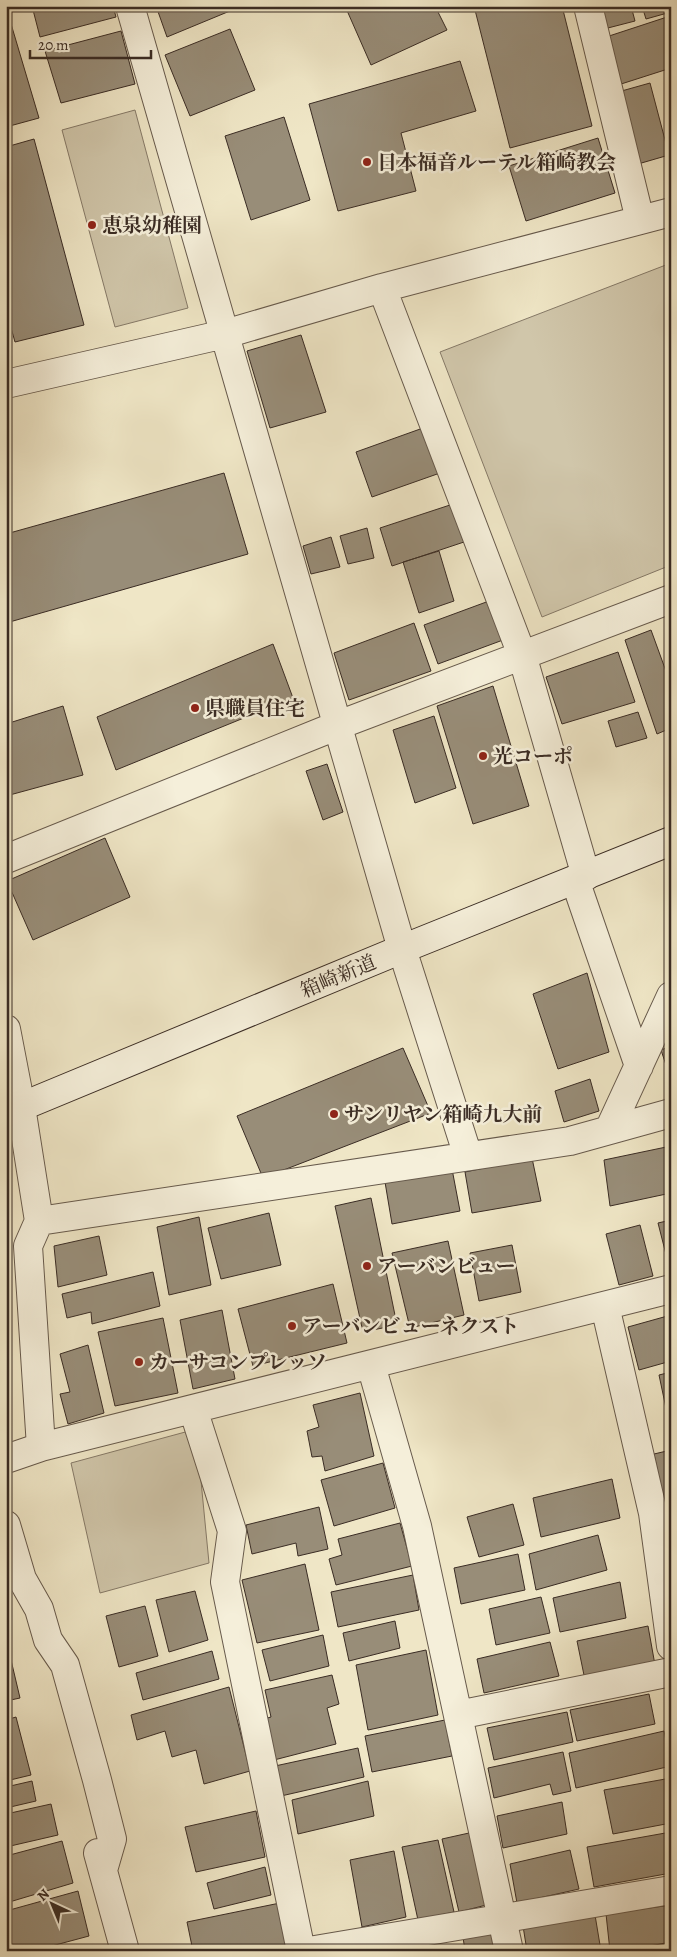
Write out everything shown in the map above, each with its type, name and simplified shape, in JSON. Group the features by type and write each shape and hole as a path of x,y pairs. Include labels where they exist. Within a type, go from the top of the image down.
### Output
{"street":[{"path":"130,6 336,726 402,949 468,1156"},
{"path":"588,6 640,220"},
{"path":"6,384 224,334 382,288 671,212"},
{"path":"382,288 522,655 581,878 639,1066"},
{"path":"6,859 336,726 671,599"},
{"name":"箱崎新道","path":"14,1110 402,949 671,841"},
{"path":"609,1130 671,996"},
{"path":"6,1029 14,1110 38,1221 28,1246 41,1447"},
{"path":"38,1221 570,1141 671,1113"},
{"path":"6,1459 41,1447 671,1290"},
{"path":"605,1306 653,1513 671,1646"},
{"path":"371,1365 417,1526 509,1951"},
{"path":"193,1409 232,1531 225,1582 301,1951"},
{"path":"6,1524 22,1579 39,1609 48,1640 65,1665 97,1780 86,1811 125,1951"},
{"path":"458,1715 671,1672"},
{"path":"310,1951 671,1890"}],"shaded area":[{"path":"135,110 188,308 115,327 62,130"},
{"path":"671,263 671,565 542,617 440,352"},
{"path":"189,1431 201,1481 209,1563 100,1593 71,1463"}],"building":[{"path":"32,6 113,6 116,17 40,37"},
{"path":"156,6 242,6 167,37"},
{"path":"345,6 435,6 447,30 371,65"},
{"path":"474,6 562,6 592,126 510,148"},
{"path":"597,6 631,6 635,21 604,29"},
{"path":"642,6 671,6 671,12 646,19"},
{"path":"6,7 39,118 6,127"},
{"path":"667,17 671,30 671,68 618,85 603,38"},
{"path":"230,29 255,90 190,116 165,55"},
{"path":"121,31 135,84 61,103 45,51"},
{"name":"日本福音ルーテル箱崎教会","path":"460,61 476,111 401,133 416,191 338,211 309,104"},
{"path":"650,83 669,155 638,164 618,92"},
{"path":"284,117 310,200 251,220 225,136"},
{"path":"598,138 615,193 526,221 509,166"},
{"path":"34,139 84,325 15,342 6,310 6,147"},
{"path":"301,335 326,412 270,428 247,351"},
{"path":"423,428 440,473 372,497 356,452"},
{"path":"224,473 248,554 6,623 6,534"},
{"path":"450,505 464,542 392,566 380,528"},
{"path":"367,528 374,558 348,564 340,536"},
{"path":"331,537 340,567 311,574 303,546"},
{"path":"439,551 454,601 419,613 403,562"},
{"path":"489,601 503,640 438,664 424,625"},
{"path":"414,623 431,671 349,700 334,653"},
{"path":"651,630 671,685 671,728 657,734 625,640"},
{"name":"県職員住宅","path":"273,644 293,698 116,770 97,717"},
{"path":"618,652 635,702 562,724 546,677"},
{"name":"光コーポ","path":"493,686 529,806 473,824 437,706"},
{"path":"63,706 83,775 6,796 6,724"},
{"path":"638,712 647,738 616,747 608,721"},
{"path":"434,716 456,788 415,803 393,730"},
{"path":"327,764 343,812 323,820 306,771"},
{"path":"105,838 130,897 33,940 7,881"},
{"path":"587,973 609,1052 558,1069 533,994"},
{"path":"671,1046 671,1080 661,1050"},
{"name":"サンリヤン箱崎九大前","path":"403,1048 431,1113 263,1178 237,1116"},
{"path":"590,1079 599,1111 564,1122 555,1091"},
{"path":"671,1146 671,1193 610,1206 604,1160"},
{"path":"532,1158 541,1201 472,1213 465,1172"},
{"path":"452,1169 460,1211 392,1224 385,1182"},
{"name":"アーバンビュー","path":"371,1198 397,1325 363,1332 335,1206"},
{"path":"269,1213 281,1265 221,1279 208,1228"},
{"path":"199,1217 211,1285 169,1295 157,1227"},
{"path":"671,1220 671,1274 658,1223"},
{"path":"640,1225 653,1276 619,1285 606,1234"},
{"path":"99,1236 107,1275 58,1287 54,1246"},
{"path":"448,1241 464,1315 410,1328 392,1253"},
{"path":"512,1245 521,1292 479,1301 470,1253"},
{"path":"153,1272 160,1306 92,1324 91,1312 67,1318 62,1294"},
{"name":"アーバンビューネクスト","path":"333,1284 347,1343 253,1366 238,1309"},
{"path":"222,1310 235,1379 193,1389 180,1320"},
{"path":"671,1315 671,1361 639,1370 628,1327"},
{"name":"カーサコンプレッソ","path":"163,1318 178,1393 115,1406 98,1332"},
{"path":"88,1345 104,1413 68,1424 60,1394 70,1392 60,1354"},
{"path":"671,1372 671,1432 659,1375"},
{"path":"360,1393 374,1456 325,1471 322,1456 312,1457 307,1431 319,1427 313,1405"},
{"path":"671,1450 671,1510 666,1512 654,1454"},
{"path":"383,1463 395,1508 334,1526 321,1480"},
{"path":"612,1479 620,1518 541,1537 533,1498"},
{"path":"513,1504 524,1545 479,1557 467,1517"},
{"path":"319,1507 328,1549 298,1556 296,1543 252,1554 246,1525"},
{"path":"400,1523 412,1566 336,1585 329,1559 342,1555 338,1539"},
{"path":"598,1535 607,1570 536,1590 529,1554"},
{"path":"518,1554 525,1590 461,1604 454,1568"},
{"path":"305,1564 319,1630 257,1643 242,1580"},
{"path":"413,1575 419,1610 338,1627 331,1592"},
{"path":"620,1582 626,1618 560,1632 553,1598"},
{"path":"195,1591 208,1640 169,1652 156,1600"},
{"path":"541,1597 550,1633 496,1645 489,1609"},
{"path":"145,1606 158,1656 119,1667 106,1616"},
{"path":"395,1621 400,1648 349,1661 343,1633"},
{"path":"648,1626 655,1665 585,1680 577,1641"},
{"path":"323,1635 329,1666 270,1681 262,1650"},
{"path":"550,1642 559,1676 484,1693 477,1659"},
{"path":"426,1650 438,1715 368,1730 356,1665"},
{"path":"212,1651 219,1679 143,1700 136,1673"},
{"path":"11,1660 20,1698 6,1701 6,1661"},
{"path":"332,1675 339,1704 327,1708 336,1744 274,1760 264,1719 271,1717 265,1690"},
{"path":"229,1687 250,1771 204,1784 196,1750 172,1757 165,1731 137,1740 131,1715"},
{"path":"649,1694 655,1724 577,1741 570,1710"},
{"path":"567,1712 573,1742 494,1760 487,1728"},
{"path":"16,1717 31,1775 6,1781 6,1720"},
{"path":"445,1720 452,1756 372,1772 365,1736"},
{"path":"664,1731 671,1766 576,1788 569,1753"},
{"path":"358,1748 364,1777 281,1796 275,1766"},
{"path":"563,1752 571,1791 553,1795 550,1784 494,1798 488,1768"},
{"path":"671,1778 671,1823 613,1834 604,1790"},
{"path":"32,1781 36,1801 6,1808 6,1787"},
{"path":"368,1781 374,1816 298,1834 292,1800"},
{"path":"562,1802 567,1834 503,1848 497,1816"},
{"path":"51,1804 58,1835 6,1847 6,1814"},
{"path":"256,1811 265,1857 196,1872 185,1827"},
{"path":"478,1831 494,1903 459,1912 442,1839"},
{"path":"671,1832 671,1873 594,1887 587,1847"},
{"path":"438,1840 454,1912 418,1920 402,1847"},
{"path":"62,1841 73,1883 6,1903 6,1856"},
{"path":"570,1850 579,1889 517,1903 510,1864"},
{"path":"394,1851 406,1917 362,1927 350,1860"},
{"path":"265,1867 271,1895 214,1909 207,1883"},
{"path":"78,1891 89,1936 33,1951 9,1951 6,1938 6,1911"},
{"path":"280,1903 289,1947 267,1951 193,1951 187,1922"},
{"path":"671,1905 671,1942 623,1951 610,1951 606,1914"},
{"path":"595,1915 601,1951 576,1951 575,1946 552,1951 527,1951 523,1926"},
{"path":"497,1932 500,1951 465,1951 463,1937"}],"place":[{"name":"日本福音ルーテル箱崎教会","path":"367,162"},
{"name":"恵泉幼稚園","path":"92,225"},
{"name":"県職員住宅","path":"195,708"},
{"name":"光コーポ","path":"483,756"},
{"name":"サンリヤン箱崎九大前","path":"334,1114"},
{"name":"アーバンビュー","path":"367,1266"},
{"name":"アーバンビューネクスト","path":"292,1326"},
{"name":"カーサコンプレッソ","path":"139,1362"}]}
